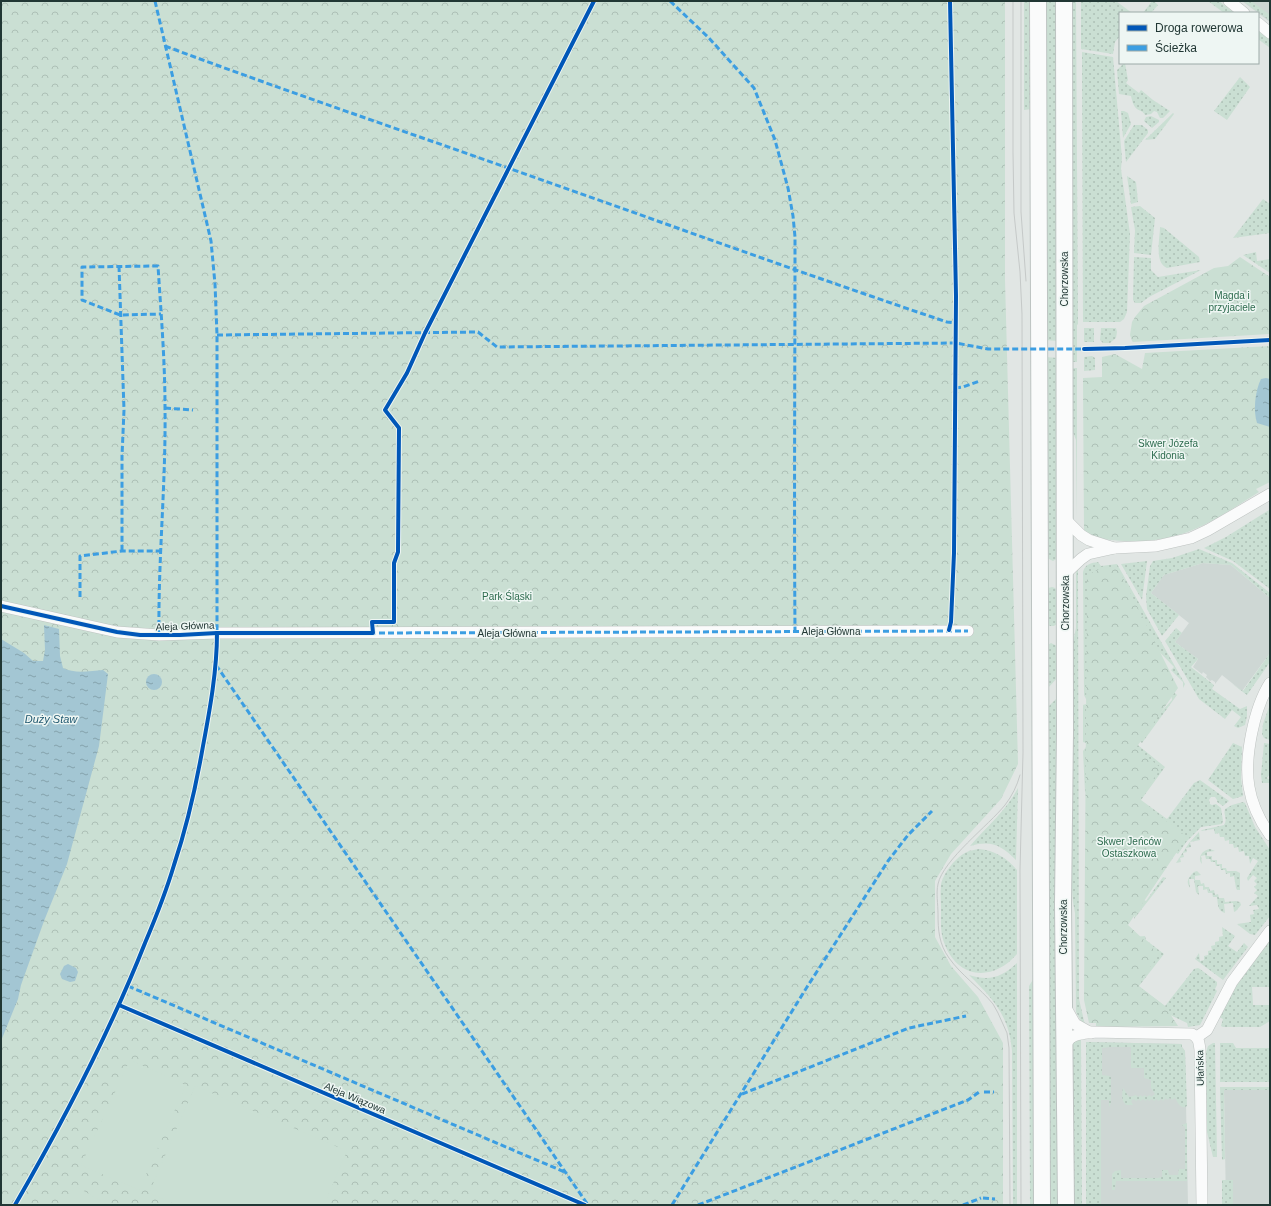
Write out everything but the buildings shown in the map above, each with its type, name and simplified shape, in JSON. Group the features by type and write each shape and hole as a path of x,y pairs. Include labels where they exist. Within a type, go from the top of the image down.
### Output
{"main road":[{"path":"1038,1 1042,1205"},
{"name":"Chorzowska","path":"1064,1 1065,684 1063,1003 1066,1205"},
{"path":"1040,575 1064,574"},
{"path":"1040,636 1065,636"},
{"path":"1040,699 1065,684"}],"street":[{"path":"1229,1 1243,12"},
{"path":"1259,25 1270,33"},
{"path":"1064,574 1088,554 1115,548 1156,546 1191,538 1208,530 1270,494"},
{"path":"1065,519 1081,535 1089,540 1115,548"},
{"name":"Aleja Główna","path":"1,606 116,632 153,635 217,633 968,631"},
{"path":"1270,683 1259,705 1255,720 1248,774 1249,788 1253,802 1259,817 1270,836"},
{"path":"1197,1037 1207,1030 1232,982 1270,931"},
{"name":"Ułańska","path":"1063,1003 1075,1024 1092,1032"},
{"name":"Ułańska","path":"1064,1048 1070,1037 1076,1034 1092,1032 1192,1034 1197,1037 1200,1050 1202,1205"}],"shaded area":[{"path":"1242,1 1270,1 1270,22 1259,14 1259,12 1257,12"},
{"path":"1203,563 1231,565 1270,598 1270,653 1242,691 1222,675 1215,684 1215,682 1212,680 1210,681 1206,677 1207,675 1203,672 1202,674 1193,667 1198,659 1175,642 1189,623 1151,593 1164,575"},
{"path":"1086,1042 1182,1044 1185,1051 1188,1205 1086,1205"},
{"path":"1224,1090 1270,1090 1270,1205 1226,1205"}],"green space":[{"name":"Park Śląski","path":"1,1 1005,1 1005,280 1018,764 1001,799 951,854 935,881 935,937 951,966 978,997 1003,1043 1003,1205 1,1205"},
{"path":"1024,1 1032,1 1032,109 1024,110"},
{"path":"1044,1 1057,1 1058,341 1045,340"},
{"path":"1070,1 1076,1 1077,362 1071,362"},
{"path":"1081,1 1116,1 1131,12 1119,12 1119,37 1115,42 1113,54 1081,49"},
{"path":"1152,1 1156,1 1155,2 1158,5 1152,12 1144,12"},
{"path":"1208,1 1219,1 1233,12 1223,12"},
{"path":"1243,1 1251,1 1270,15 1270,21"},
{"path":"1259,32 1270,40 1270,48 1259,40"},
{"path":"1082,52 1113,57 1122,158 1121,169 1130,234 1127,312 1124,319 1120,322 1083,322"},
{"path":"1123,64 1125,64 1128,80 1126,83 1139,93 1141,90 1170,111 1163,118 1160,118 1157,112 1154,111 1151,114 1145,115 1137,109 1131,96 1119,94 1117,70"},
{"path":"1240,77 1250,87 1227,120 1214,111"},
{"path":"1121,111 1128,113 1131,124 1123,138"},
{"path":"1173,113 1174,114 1155,139 1145,140"},
{"path":"1151,116 1159,120 1159,122 1152,128 1144,121 1146,117"},
{"path":"1134,125 1142,125 1148,130 1148,133 1126,162 1124,141"},
{"path":"1127,176 1136,182 1138,202 1131,204"},
{"path":"1263,199 1270,204 1270,233 1233,238"},
{"path":"1140,206 1155,218 1151,255 1134,253 1135,230 1131,207"},
{"path":"1160,227 1164,228 1199,257 1200,262 1167,268 1163,265 1159,256"},
{"path":"1256,252 1257,261 1270,259 1270,273 1243,255"},
{"path":"1134,257 1151,258 1151,270 1158,277 1201,270 1149,297 1141,303 1135,303 1133,300"},
{"name":"Magda i przyjaciele","path":"1240,257 1270,277 1270,334 1132,341 1130,335 1132,322 1144,306 1214,268 1228,266"},
{"path":"1084,328 1094,328 1094,342 1084,342"},
{"path":"1101,328 1116,328 1116,338 1110,343 1103,343 1100,340"},
{"name":"Skwer Józefa Kidonia","path":"1270,346 1270,482 1256,489 1259,492 1211,521 1164,539 1145,541 1109,540 1089,535 1084,532 1083,378 1102,377 1102,357 1115,354 1142,369 1145,353"},
{"path":"1092,356 1095,358 1095,370 1084,371 1084,357"},
{"path":"1045,357 1058,358 1058,558 1053,561 1047,558"},
{"path":"1071,368 1077,368 1077,521 1076,440 1071,427"},
{"path":"1269,510 1270,589 1233,561 1204,548 1226,537"},
{"path":"1199,549 1232,563 1270,593 1270,598 1231,565 1203,563 1164,575 1151,593 1179,615 1162,636 1147,609 1146,596 1150,566 1153,561 1172,558"},
{"path":"1147,561 1142,600 1121,564"},
{"path":"1098,562 1101,566 1117,564 1185,684 1183,688 1183,682 1171,670 1174,667 1144,636 1134,737 1086,699 1084,695 1083,572 1084,569 1091,563"},
{"name":"Skwer Jeńców Ostaszkowa","path":"1101,568 1118,568 1178,688 1136,748 1161,768 1139,800 1187,837 1128,925 1159,954 1138,986 1165,1006 1178,1026 1096,1027 1096,1023 1089,1023 1084,1000 1087,575"},
{"path":"1078,569 1079,999 1085,1025 1076,1012 1075,913 1072,888 1071,651 1076,628 1076,573"},
{"path":"1052,587 1058,592 1058,623 1054,626 1050,626 1047,623 1048,588"},
{"path":"1176,628 1182,633 1175,642 1198,659 1191,667 1214,685 1212,689 1240,709 1247,706 1245,725 1238,728 1234,726 1241,717 1232,710 1225,719 1199,699 1165,641"},
{"path":"1051,643 1057,646 1058,677 1048,688 1048,645"},
{"path":"1270,653 1270,662 1247,695 1231,683 1243,691"},
{"path":"1174,692 1177,695 1142,743 1136,739 1172,700 1171,693"},
{"path":"1057,698 1060,1205 1048,1205 1047,708"},
{"path":"1086,704 1112,725 1110,732 1086,743 1083,742 1083,705"},
{"path":"1269,707 1270,740 1264,738 1262,734 1263,724"},
{"path":"1123,733 1165,767 1141,800 1167,819 1194,783 1200,780 1229,801 1223,806 1217,802 1215,797 1211,797 1209,800 1210,804 1216,804 1221,808 1222,824 1201,827 1187,841 1178,854 1085,792 1083,751 1086,747"},
{"path":"1233,743 1242,747 1241,778 1243,796 1233,799 1208,780"},
{"path":"1264,743 1270,744 1270,774 1267,778 1270,780 1270,783 1262,783 1261,775"},
{"path":"1018,788 1016,860 1000,847 995,845 977,844 970,846 1008,804"},
{"path":"1243,802 1245,803 1255,827 1270,850 1270,916 1255,935 1250,934 1237,924 1251,922 1250,915 1254,914 1253,910 1259,909 1257,905 1249,906 1258,896 1254,893 1257,890 1254,887 1257,884 1254,881 1257,878 1253,875 1248,881 1247,878 1258,861 1253,858 1250,864 1249,856 1245,856 1244,851 1239,852 1238,847 1234,848 1233,844 1229,844 1229,840 1225,841 1224,837 1220,837 1219,833 1215,834 1214,829 1201,831 1224,825 1226,821 1225,809"},
{"path":"1199,832 1200,840 1190,842 1191,847 1186,848 1187,852 1183,853 1184,857 1180,858 1181,862 1176,863 1189,843"},
{"path":"979,849 1000,855 1017,870 1017,954 1008,963 998,969 978,973 959,965 951,957 945,945 941,927 941,885 944,875 954,861 968,851"},
{"path":"1210,849 1215,851 1207,852 1207,856 1212,856 1212,860 1217,860 1217,864 1222,864 1222,868 1226,868 1227,871 1236,871 1240,873 1240,890 1237,890 1236,888 1234,876 1230,877 1230,873 1226,874 1225,870 1221,870 1220,866 1216,866 1215,862 1211,862 1210,859 1206,859 1205,855 1201,856 1202,864 1200,859 1201,855"},
{"path":"1197,871 1201,875 1195,876 1195,880 1200,880 1201,884 1204,883 1205,887 1209,887 1210,891 1214,890 1215,895 1218,894 1219,898 1224,898 1225,902 1240,902 1241,905 1236,911 1234,912 1233,903 1224,904 1225,913 1222,912 1218,906 1217,897 1213,897 1212,893 1208,893 1207,889 1203,890 1203,886 1198,886 1199,895 1196,892 1194,879 1189,879 1190,888 1188,879 1194,872"},
{"path":"1163,877 1166,878 1134,919 1138,896 1146,901"},
{"path":"1222,927 1235,936 1228,946 1237,952 1244,943 1248,947 1223,980 1195,959 1199,953 1200,961 1204,960 1204,956 1208,955 1208,951 1212,950 1211,946 1215,945 1215,942 1219,941 1219,937 1223,936"},
{"path":"1145,936 1146,940 1164,954 1139,986 1165,1006 1194,969 1200,969 1217,982 1215,989 1217,991 1200,1025 1188,1027 1187,1023 1166,1013 1135,993 1122,938"},
{"path":"1270,939 1270,987 1252,987 1253,1005 1270,1005 1270,1021 1260,1027 1221,1026 1223,1019 1219,1017 1234,987"},
{"path":"1017,963 1017,1205 1013,1205 1012,1051 1010,1038 1003,1017 998,1008 969,975 983,978 994,977 1006,972"},
{"path":"1034,978 1035,1205 1030,1205 1029,986"},
{"path":"1081,1037 1082,1205 1072,1205 1072,1043"},
{"path":"1086,1042 1182,1044 1185,1051 1187,1106 1183,1107 1180,1105 1175,1098 1172,1100 1170,1098 1167,1100 1166,1098 1163,1101 1162,1099 1158,1101 1157,1099 1154,1101 1152,1099 1149,1101 1148,1099 1145,1101 1144,1099 1140,1101 1139,1099 1136,1101 1134,1099 1131,1101 1133,1105 1126,1105 1122,1095 1123,1088 1129,1097 1136,1095 1138,1097 1141,1095 1142,1097 1145,1095 1146,1097 1150,1095 1151,1097 1155,1094 1151,1088 1151,1080 1144,1078 1144,1068 1131,1068 1131,1047 1102,1048 1102,1075 1111,1077 1111,1103 1109,1107 1109,1100 1101,1100 1101,1205 1086,1205"},
{"path":"1215,1043 1217,1157 1213,1157 1207,1132 1206,1052 1208,1046"},
{"path":"1220,1043 1233,1043 1236,1048 1270,1048 1270,1082 1220,1082"},
{"path":"130,1060 186,1085 139,1190 81,1165"},
{"path":"195,1086 347,1151 324,1205 177,1205 149,1193"},
{"path":"1220,1087 1270,1087 1270,1090 1224,1090 1225,1159 1222,1160"},
{"path":"1187,1123 1187,1181 1116,1181 1115,1190 1112,1190 1112,1174 1115,1171 1121,1170 1121,1178 1157,1178 1162,1177 1162,1170 1168,1170 1169,1175 1178,1175 1179,1169 1185,1169 1185,1127 1182,1125"},
{"path":"1222,1180 1233,1180 1233,1205 1222,1205"},
{"path":"75,1186 108,1205 71,1205 66,1202"}],"water":[{"path":"1261,379 1270,379 1270,427 1257,423 1255,413 1256,395 1259,384"},
{"name":"Duży Staw","path":"44,625 59,629 60,656 63,668 77,672 103,670 108,674 99,746 67,864 44,921 21,985 18,999 1,1041 1,639 24,653 33,661 43,661 45,650"},
{"path":"151,674 157,674 162,679 160,688 157,690 151,690 146,685 146,679"},
{"path":"68,964 76,968 78,972 75,981 70,982 62,979 60,974 64,966"}],"tram line":[{"path":"1013,1 1014,213 1020,272 1022,314 1023,753 1020,870 1021,1205"},
{"path":"1021,1 1021,212 1026,281"},
{"path":"1010,1205 1009,1048 1007,1033 993,1004 959,970 949,958 943,947 939,931 937,891 938,884 948,864 1005,805 1014,791 1020,775"}],"marked path":[{"path":"155,1 211,241 215,284 217,335 217,636"},
{"path":"670,1 709,38 754,88 775,140 788,188 795,237 795,631"},
{"path":"165,46 783,266 947,322 955,323"},
{"path":"119,266 124,410 122,456 122,551"},
{"path":"159,635 165,408 164,355 158,266 82,267 82,300 120,315 161,314"},
{"path":"217,335 478,332 497,347 956,343 988,349 1086,349"},
{"path":"955,388 980,381"},
{"path":"165,408 193,410"},
{"path":"80,597 80,556 122,551 160,551"},
{"path":"370,633 968,631"},
{"path":"216,665 588,1205"},
{"path":"672,1205 807,987 888,861 908,835 932,811"},
{"path":"128,986 567,1173"},
{"path":"742,1094 909,1028 966,1016"},
{"path":"698,1205 968,1100 979,1092"},
{"path":"984,1092 994,1092"},
{"path":"963,1205 981,1198"},
{"path":"983,1198 995,1199"}],"cycle path":[{"path":"1,606 117,632 140,635 217,633 373,633 372,622 394,622 394,563 398,552 399,428 385,410 407,373 425,333 594,1"},
{"path":"949,630 951,622 954,553 956,296 950,1"},
{"path":"1084,349 1270,340"},
{"path":"15,1205 68,1109 101,1043 131,977 164,895 191,806 213,690 217,633"},
{"name":"Aleja Wiązowa","path":"119,1005 585,1205"}]}
